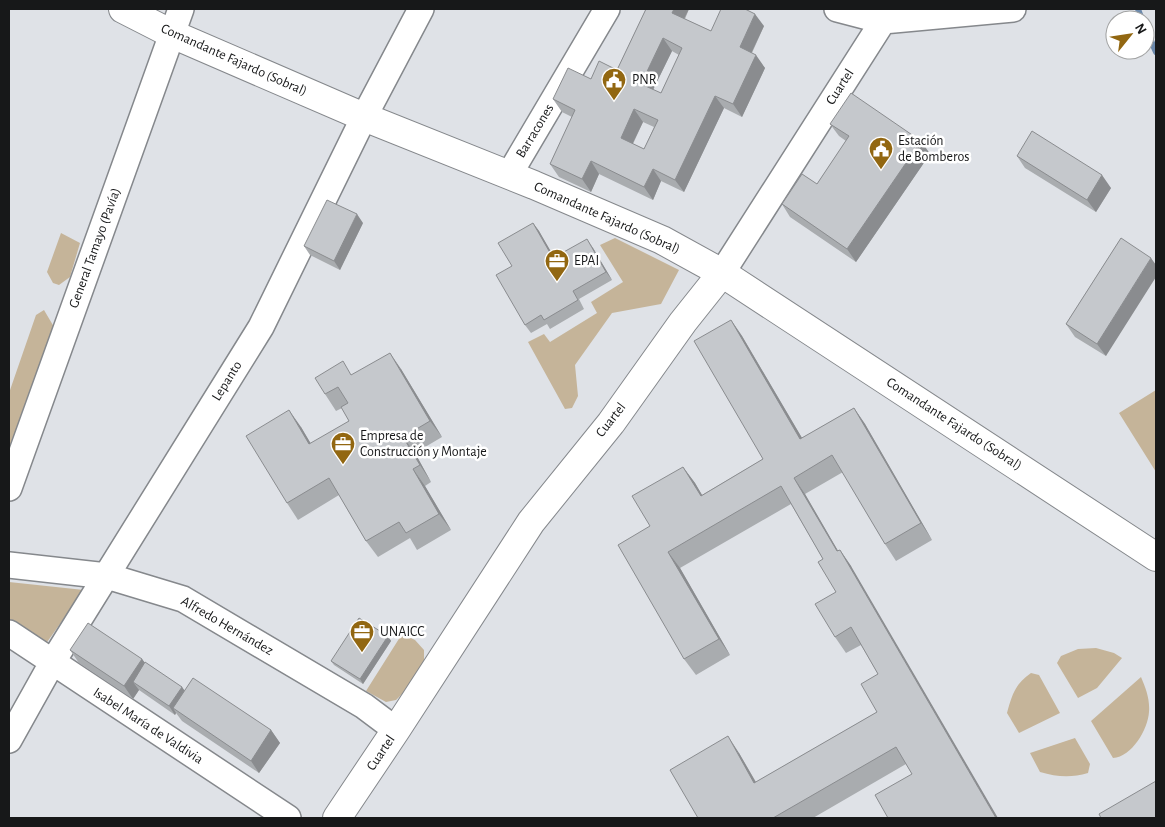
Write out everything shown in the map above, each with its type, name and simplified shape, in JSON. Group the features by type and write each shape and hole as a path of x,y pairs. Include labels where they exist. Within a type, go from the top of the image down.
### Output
{"main road":[{"name":"Comandante Fajardo (Sobral)","path":"123,9 172,34 364,117 509,175 662,240 722,273 1156,557"},
{"name":"Cuartel","path":"337,818 531,522 611,423 683,322 722,273"}],"street":[{"name":"General Tamayo (Pavía)","path":"9,488 181,9"},
{"name":"Lepanto","path":"9,740 52,663 261,327 364,117 421,9"},
{"name":"Barracones","path":"509,175 608,9"},
{"path":"836,9 883,21 1013,9"},
{"name":"Cuartel","path":"722,273 883,21"},
{"name":"Alfredo Hernández","path":"9,566 107,576 183,599 364,706 396,730"},
{"name":"Isabel María de Valdivia","path":"9,633 288,818"}],"shaded area":[{"path":"61,233 80,243 70,277 59,285 53,283 47,272"},
{"path":"615,238 679,270 661,304 612,313 575,365 578,396 572,408 565,409 528,342 544,334 550,342 597,313 591,302 623,282 600,245"},
{"path":"44,310 54,327 9,463 9,393 36,315"},
{"path":"1156,390 1156,472 1119,413"},
{"path":"9,582 84,590 45,645 9,621"},
{"path":"402,634 415,640 424,650 424,662 405,691 396,700 386,702 366,691"},
{"path":"1096,648 1114,653 1122,658 1097,688 1078,698 1057,663 1061,656 1078,649"},
{"path":"1031,673 1039,675 1060,713 1019,733 1007,713 1015,690 1021,681"},
{"path":"1141,677 1149,703 1146,726 1138,741 1126,753 1113,758 1091,721"},
{"path":"1075,738 1090,764 1088,773 1064,776 1040,772 1030,753"}],"building":[{"name":"PNR","path":"646,9 674,9 672,13 711,31 721,9 745,9 755,14 740,47 756,55 733,104 715,96 675,180 653,169 644,187 591,161 582,179 550,164 575,110 553,99 568,68 591,79 599,61 617,70","holes":["663,38 682,48 661,93 641,84","634,109 658,120 644,149 621,138"]},
{"name":"Estación de Bomberos","path":"851,93 921,141 847,249 782,204 802,174 817,184 849,136 830,124"},
{"path":"1032,131 1102,175 1087,200 1017,156"},
{"path":"327,200 357,214 334,261 304,246"},
{"name":"EPAI","path":"533,223 553,258 587,239 606,272 573,291 578,300 544,320 541,315 525,325 496,275 512,266 498,243"},
{"path":"1121,238 1151,258 1097,344 1066,324"},
{"path":"731,320 800,439 854,408 921,523 885,544 832,455 794,478 837,551 840,550 996,818 888,818 875,795 912,774 896,747 773,818 698,818 670,770 728,736 754,783 877,712 861,684 878,674 851,627 835,637 815,604 836,592 818,562 823,559 781,486 668,552 719,639 684,659 618,545 650,526 632,496 683,467 701,496 763,459 694,341"},
{"name":"Empresa de Construcción y Montaje","path":"390,353 430,421 403,437 420,465 413,469 439,514 406,533 399,522 366,541 329,478 287,503 246,436 289,410 309,444 349,421 341,407 348,403 338,387 325,394 315,378 343,361 351,375"},
{"name":"UNAICC","path":"359,618 388,636 360,679 331,661"},
{"path":"88,623 142,659 124,686 70,650"},
{"path":"145,662 182,687 169,706 133,682"},
{"path":"193,678 271,730 251,761 173,708"},
{"path":"1156,781 1156,818 1101,818 1099,814"}],"place":[{"name":"PNR","path":"614,101"},
{"name":"Estación de Bomberos","path":"881,170"},
{"name":"EPAI","path":"557,282"},
{"name":"Empresa de Construcción y Montaje","path":"343,465"},
{"name":"UNAICC","path":"362,653"}]}
